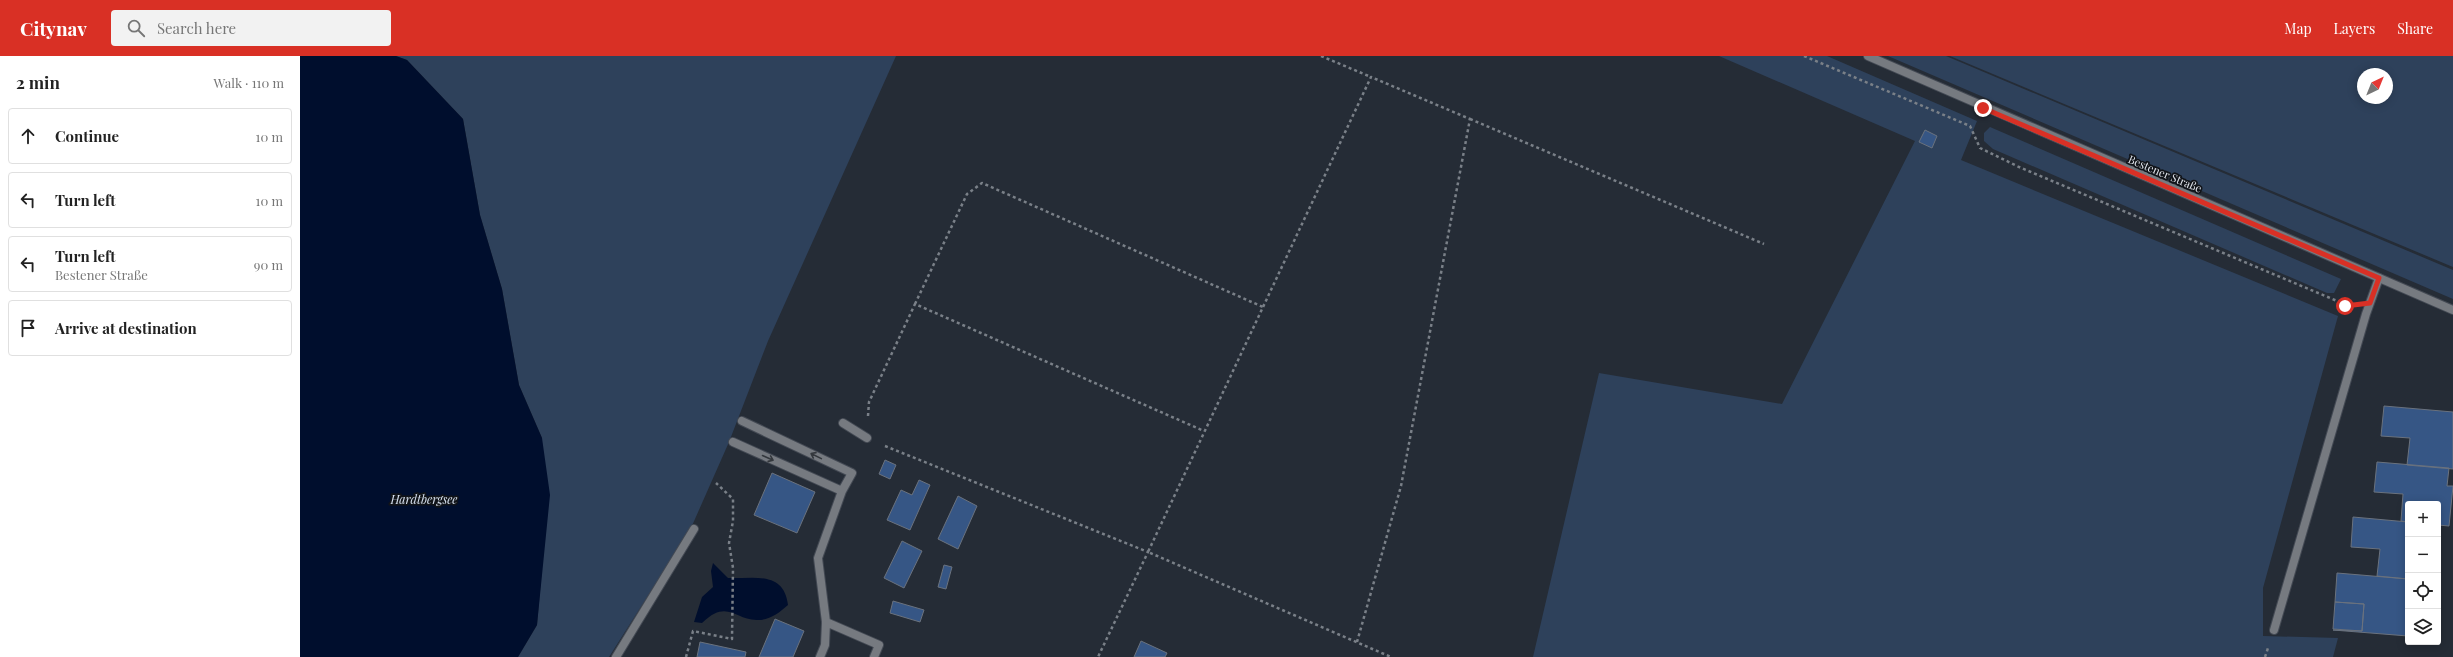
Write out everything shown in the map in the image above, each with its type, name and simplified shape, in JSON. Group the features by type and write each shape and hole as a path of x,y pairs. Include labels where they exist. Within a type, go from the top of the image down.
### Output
{"street":[{"name":"Bestener Straße","path":"1868,56 2453,310"},
{"path":"2274,630 2370,303 2379,278"},
{"path":"742,421 852,473 842,491 818,558 826,622 825,645 820,657"},
{"path":"843,423 868,438"},
{"path":"733,442 842,491"},
{"path":"616,657 694,529"},
{"path":"826,622 879,645 874,657"}],"path":[{"path":"1321,56 1764,244"},
{"path":"1804,56 1970,126 1980,148 2019,167 2345,306 2370,303"},
{"path":"1098,657 1371,77"},
{"path":"1357,642 1402,486 1470,119"},
{"path":"1263,307 982,183 967,194 868,402 868,438 1148,552 1391,657"},
{"path":"915,304 1204,431"},
{"path":"686,657 693,631 732,639 733,568 728,543 733,521 733,499 716,483"}],"shaded area":[{"path":"396,56 896,56 768,341 729,442 691,528 609,657 518,657 537,625 542,568 542,438 519,385 502,289 480,215 463,119 407,60"},
{"path":"1719,56 1827,56 1977,121 1961,160 2338,316 2263,588 2263,636 2338,638 2333,657 1533,657 1599,373 1782,404 1915,141"},
{"path":"1888,56 1946,56 2453,270 2453,299"},
{"path":"1950,56 2453,56 2453,267"},
{"path":"1990,127 2341,279 2334,293 2327,293 1993,149 1984,141 1984,133"}],"water":[{"name":"Hardtbergsee","path":"300,56 396,56 407,60 463,119 480,215 502,289 519,385 542,438 550,495 537,625 518,657 300,657"},
{"path":"713,563 728,578 757,578 774,581 780,586 785,594 788,605 774,616 762,620 750,619 725,611 718,612 702,623 694,622 702,597 713,587 711,571"}],"building":[{"path":"1925,130 1937,136 1932,148 1919,142"},
{"path":"2384,406 2453,412 2453,469 2407,465 2410,438 2381,436"},
{"path":"885,460 896,465 890,479 879,474"},
{"path":"2377,462 2449,468 2447,486 2453,486 2449,526 2441,525 2441,501 2405,501 2405,522 2401,521 2403,494 2374,492"},
{"path":"772,473 815,492 797,533 754,515"},
{"path":"919,480 930,485 910,530 887,520 901,490 912,495"},
{"path":"958,496 977,506 958,549 938,539"},
{"path":"2353,517 2405,522 2405,579 2377,576 2380,549 2351,547"},
{"path":"902,541 922,551 904,588 884,578"},
{"path":"944,565 952,567 946,589 938,587"},
{"path":"2337,573 2405,579 2405,636 2333,630 2362,631 2364,604 2335,602"},
{"path":"893,601 924,610 920,622 890,613"},
{"path":"2335,602 2364,604 2362,631 2333,629"},
{"path":"775,619 804,631 793,657 759,657"},
{"path":"1141,641 1167,653 1165,657 1134,657"},
{"path":"700,642 746,652 745,657 697,657"}],"route":[{"path":"1983,108 2379,278 2370,303 2345,306"}]}
